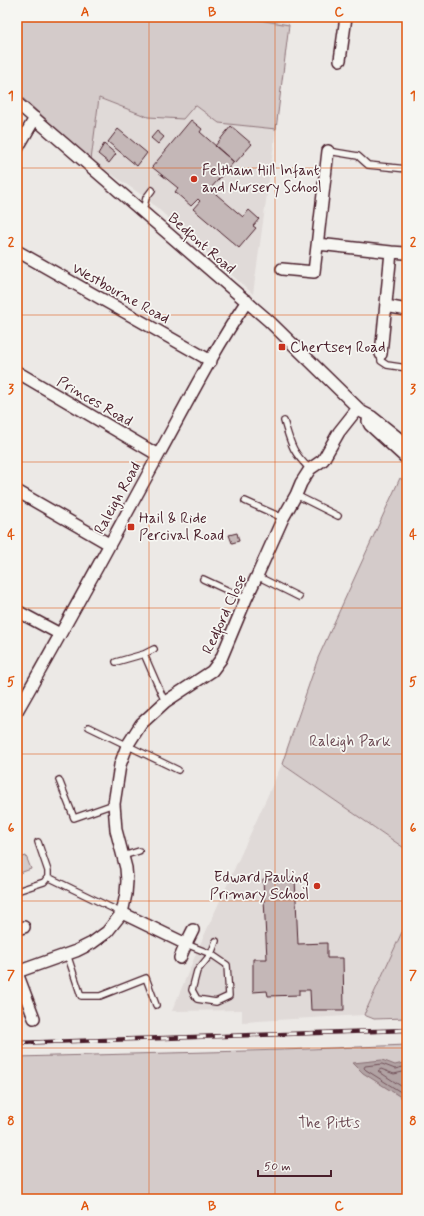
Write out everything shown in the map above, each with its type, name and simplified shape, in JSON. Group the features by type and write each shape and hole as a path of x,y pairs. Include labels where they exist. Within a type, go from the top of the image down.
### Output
{"street":[{"path":"340,60 346,17"},
{"name":"Bedfont Road","path":"17,103 269,321 360,410 370,425 406,458"},
{"path":"17,149 35,118"},
{"path":"282,269 314,272 328,151"},
{"path":"318,244 405,253"},
{"name":"Westbourne Road","path":"17,251 211,361"},
{"path":"381,354 392,252"},
{"name":"Raleigh Road","path":"17,711 83,594 158,455 247,301"},
{"path":"386,306 407,310"},
{"name":"Princes Road","path":"17,372 158,455"},
{"name":"Bedfont Road","path":"360,410 372,417 407,445"},
{"name":"Redford Close","path":"34,1018 17,972 67,954 92,943 107,932 122,913 127,881 123,856 116,830 114,804 120,765 127,746 140,724 165,702 213,675 222,659 246,599 258,576 283,518 301,483 310,469 322,460 339,432 360,410"},
{"path":"17,491 110,544"},
{"path":"17,611 60,634"},
{"path":"122,913 186,944"},
{"path":"180,958 193,930"}],"lane":[{"path":"328,151 358,156 368,165 407,169"},
{"path":"143,211 146,198 152,190"},
{"path":"381,354 381,361 387,365 407,368"},
{"path":"284,421 292,448 310,469"},
{"path":"296,495 338,516"},
{"path":"245,501 283,518"},
{"path":"258,576 299,597"},
{"path":"203,579 246,599"},
{"path":"116,662 144,654 154,649"},
{"path":"144,654 165,702"},
{"path":"89,727 178,770"},
{"path":"59,780 74,818 114,804"},
{"path":"17,891 44,882 48,877 48,871 38,842"},
{"path":"123,856 138,851"},
{"path":"48,877 122,913"},
{"path":"186,944 211,954 227,965 229,996 216,1002 197,999 192,990 197,971 211,954 216,941"},
{"path":"67,954 81,996 100,996 146,978 156,1005"}],"shaded area":[{"path":"241,17 290,17 289,25"},
{"name":"Feltham Hill Infant and Nursery School","path":"99,98 148,117 195,105 219,123 276,129 253,294 146,198 91,160"},
{"name":"Edward Pauling Primary School","path":"282,764 407,850 407,921 364,1015 242,1022 242,1010 172,1011 198,949"}],"green space":[{"path":"17,17 241,17 289,25 276,129 219,123 195,105 183,119 148,117 99,98 91,160 17,93"},
{"name":"Raleigh Park","path":"400,478 407,484 407,850 282,764 318,658"},
{"path":"26,856 31,869 17,874 17,859"},
{"path":"407,921 407,1018 374,1019 364,1015"},
{"name":"The Pitts","path":"407,1045 407,1199 17,1199 17,1057 284,1050"}],"water":[{"path":"382,1060 395,1065 407,1062 407,1101 363,1073 353,1063"}],"building":[{"path":"191,120 202,129 200,132 234,162 210,189 243,217 249,210 259,219 253,226 256,228 239,248 193,209 200,201 198,199 191,206 175,192 178,188 152,167"},
{"path":"231,126 252,144 235,163 215,146"},
{"path":"118,129 147,153 137,166 108,142"},
{"path":"157,131 164,137 158,144 151,138"},
{"path":"104,144 116,154 109,163 98,154"},
{"path":"237,533 239,541 232,543 229,535"},
{"path":"295,878 298,944 327,943 327,958 343,958 344,1010 311,1010 310,990 299,990 299,995 268,996 267,991 253,992 253,959 267,959 263,879"}],"railway":[{"path":"17,1043 407,1030"}],"place":[{"name":"Feltham Hill Infant and Nursery School","path":"194,179"},
{"name":"Chertsey Road","path":"282,347"},
{"name":"Hail & Ride Percival Road","path":"131,527"},
{"name":"Edward Pauling Primary School","path":"317,886"}]}
